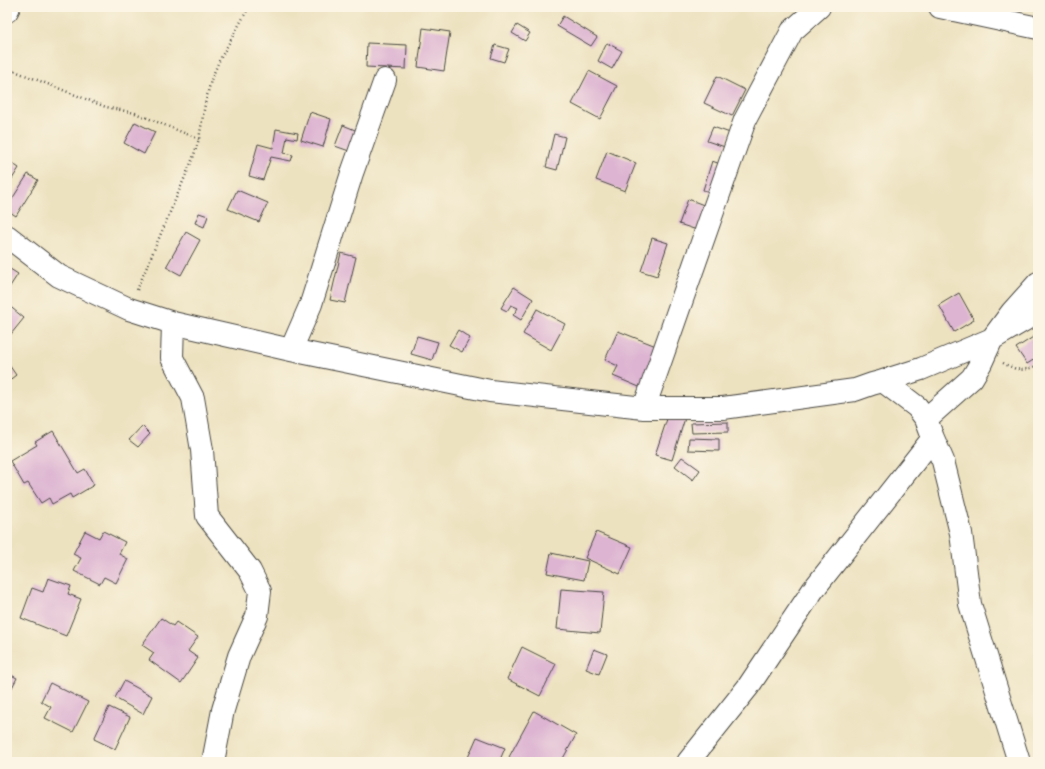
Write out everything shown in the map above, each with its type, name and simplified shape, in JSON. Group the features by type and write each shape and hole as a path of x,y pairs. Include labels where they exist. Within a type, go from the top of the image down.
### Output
{"street":[{"path":"7,11 9,7"},
{"path":"644,408 745,120 792,30 819,7"},
{"path":"940,7 1038,28"},
{"path":"291,350 311,304 352,173 385,80"},
{"path":"7,236 59,276 129,309 173,324 490,391 644,408 723,408 854,390 988,348 1038,312"},
{"path":"688,762 748,687 813,590 930,429 972,378 988,348 1012,312 1038,283"},
{"path":"173,324 172,358 193,398 202,450 207,516 250,571 260,591 258,616 239,656 223,710 212,762"},
{"path":"883,382 917,407 930,429 943,461 961,533 970,604 1019,762"}],"path":[{"path":"129,309 193,158 199,139 211,80 219,61 249,7"},
{"path":"7,68 106,107 135,113 199,139"},
{"path":"988,348 994,359 1020,371 1027,370 1038,365"}],"building":[{"path":"563,16 597,37 591,46 557,26"},
{"path":"517,25 530,33 525,41 512,33"},
{"path":"423,28 450,32 444,71 418,67"},
{"path":"367,43 407,45 406,69 366,67"},
{"path":"607,43 622,51 612,69 598,61"},
{"path":"495,45 509,49 504,62 491,58"},
{"path":"589,71 617,86 600,119 572,104"},
{"path":"717,76 745,90 732,116 704,103"},
{"path":"310,112 331,119 323,147 301,140"},
{"path":"135,122 155,132 144,154 124,143"},
{"path":"343,125 360,132 352,152 335,146"},
{"path":"713,127 730,133 725,147 707,141"},
{"path":"276,129 298,133 297,139 287,137 284,153 293,155 291,161 271,157 263,180 249,176 258,144 273,148"},
{"path":"554,134 565,137 557,170 546,167"},
{"path":"607,151 636,163 625,191 596,180"},
{"path":"7,160 19,168 12,179 7,176"},
{"path":"712,161 723,165 714,193 703,190"},
{"path":"28,174 38,180 16,216 7,210 7,207"},
{"path":"237,190 268,203 259,222 228,209"},
{"path":"688,199 709,207 700,231 679,224"},
{"path":"199,213 208,216 204,227 195,223"},
{"path":"186,232 200,240 181,275 166,267"},
{"path":"652,238 668,243 657,276 641,271"},
{"path":"341,253 356,257 345,303 330,300"},
{"path":"7,267 18,274 7,291"},
{"path":"514,287 533,299 521,320 513,315 518,308 511,305 507,311 501,308"},
{"path":"959,293 974,320 954,332 939,305"},
{"path":"7,304 24,318 7,339"},
{"path":"537,309 565,324 551,350 523,334"},
{"path":"458,330 470,338 462,352 449,345"},
{"path":"618,331 661,348 644,389 613,376 618,366 605,360"},
{"path":"1038,334 1038,357 1027,364 1016,348"},
{"path":"417,336 438,342 432,360 411,354"},
{"path":"7,362 16,375 7,382"},
{"path":"669,413 685,418 672,460 655,455"},
{"path":"728,422 728,432 692,433 691,423"},
{"path":"142,426 150,434 138,447 129,440"},
{"path":"53,431 78,473 85,469 94,485 72,498 70,494 52,504 49,498 41,503 28,483 24,485 10,461 37,445 35,442"},
{"path":"689,438 719,439 719,451 688,450"},
{"path":"682,457 700,470 693,480 675,466"},
{"path":"85,531 99,538 103,531 125,542 119,554 128,559 116,583 104,577 100,584 74,571 81,558 73,554"},
{"path":"596,532 632,547 620,574 585,558"},
{"path":"551,553 588,561 584,580 547,573"},
{"path":"48,578 71,586 68,594 81,599 66,636 21,618 32,588 43,592"},
{"path":"561,589 604,592 600,633 557,629"},
{"path":"161,618 173,626 176,622 198,637 188,651 198,658 181,683 149,660 154,653 142,645"},
{"path":"522,647 556,664 540,696 507,679"},
{"path":"594,649 607,654 599,674 586,669"},
{"path":"7,673 17,678 7,697"},
{"path":"124,681 152,696 143,714 115,698"},
{"path":"50,683 88,702 73,732 45,718 51,707 41,701"},
{"path":"109,707 130,717 115,749 94,739"},
{"path":"534,711 576,735 561,762 518,762 509,757"},
{"path":"477,737 505,748 499,762 466,762"}]}
